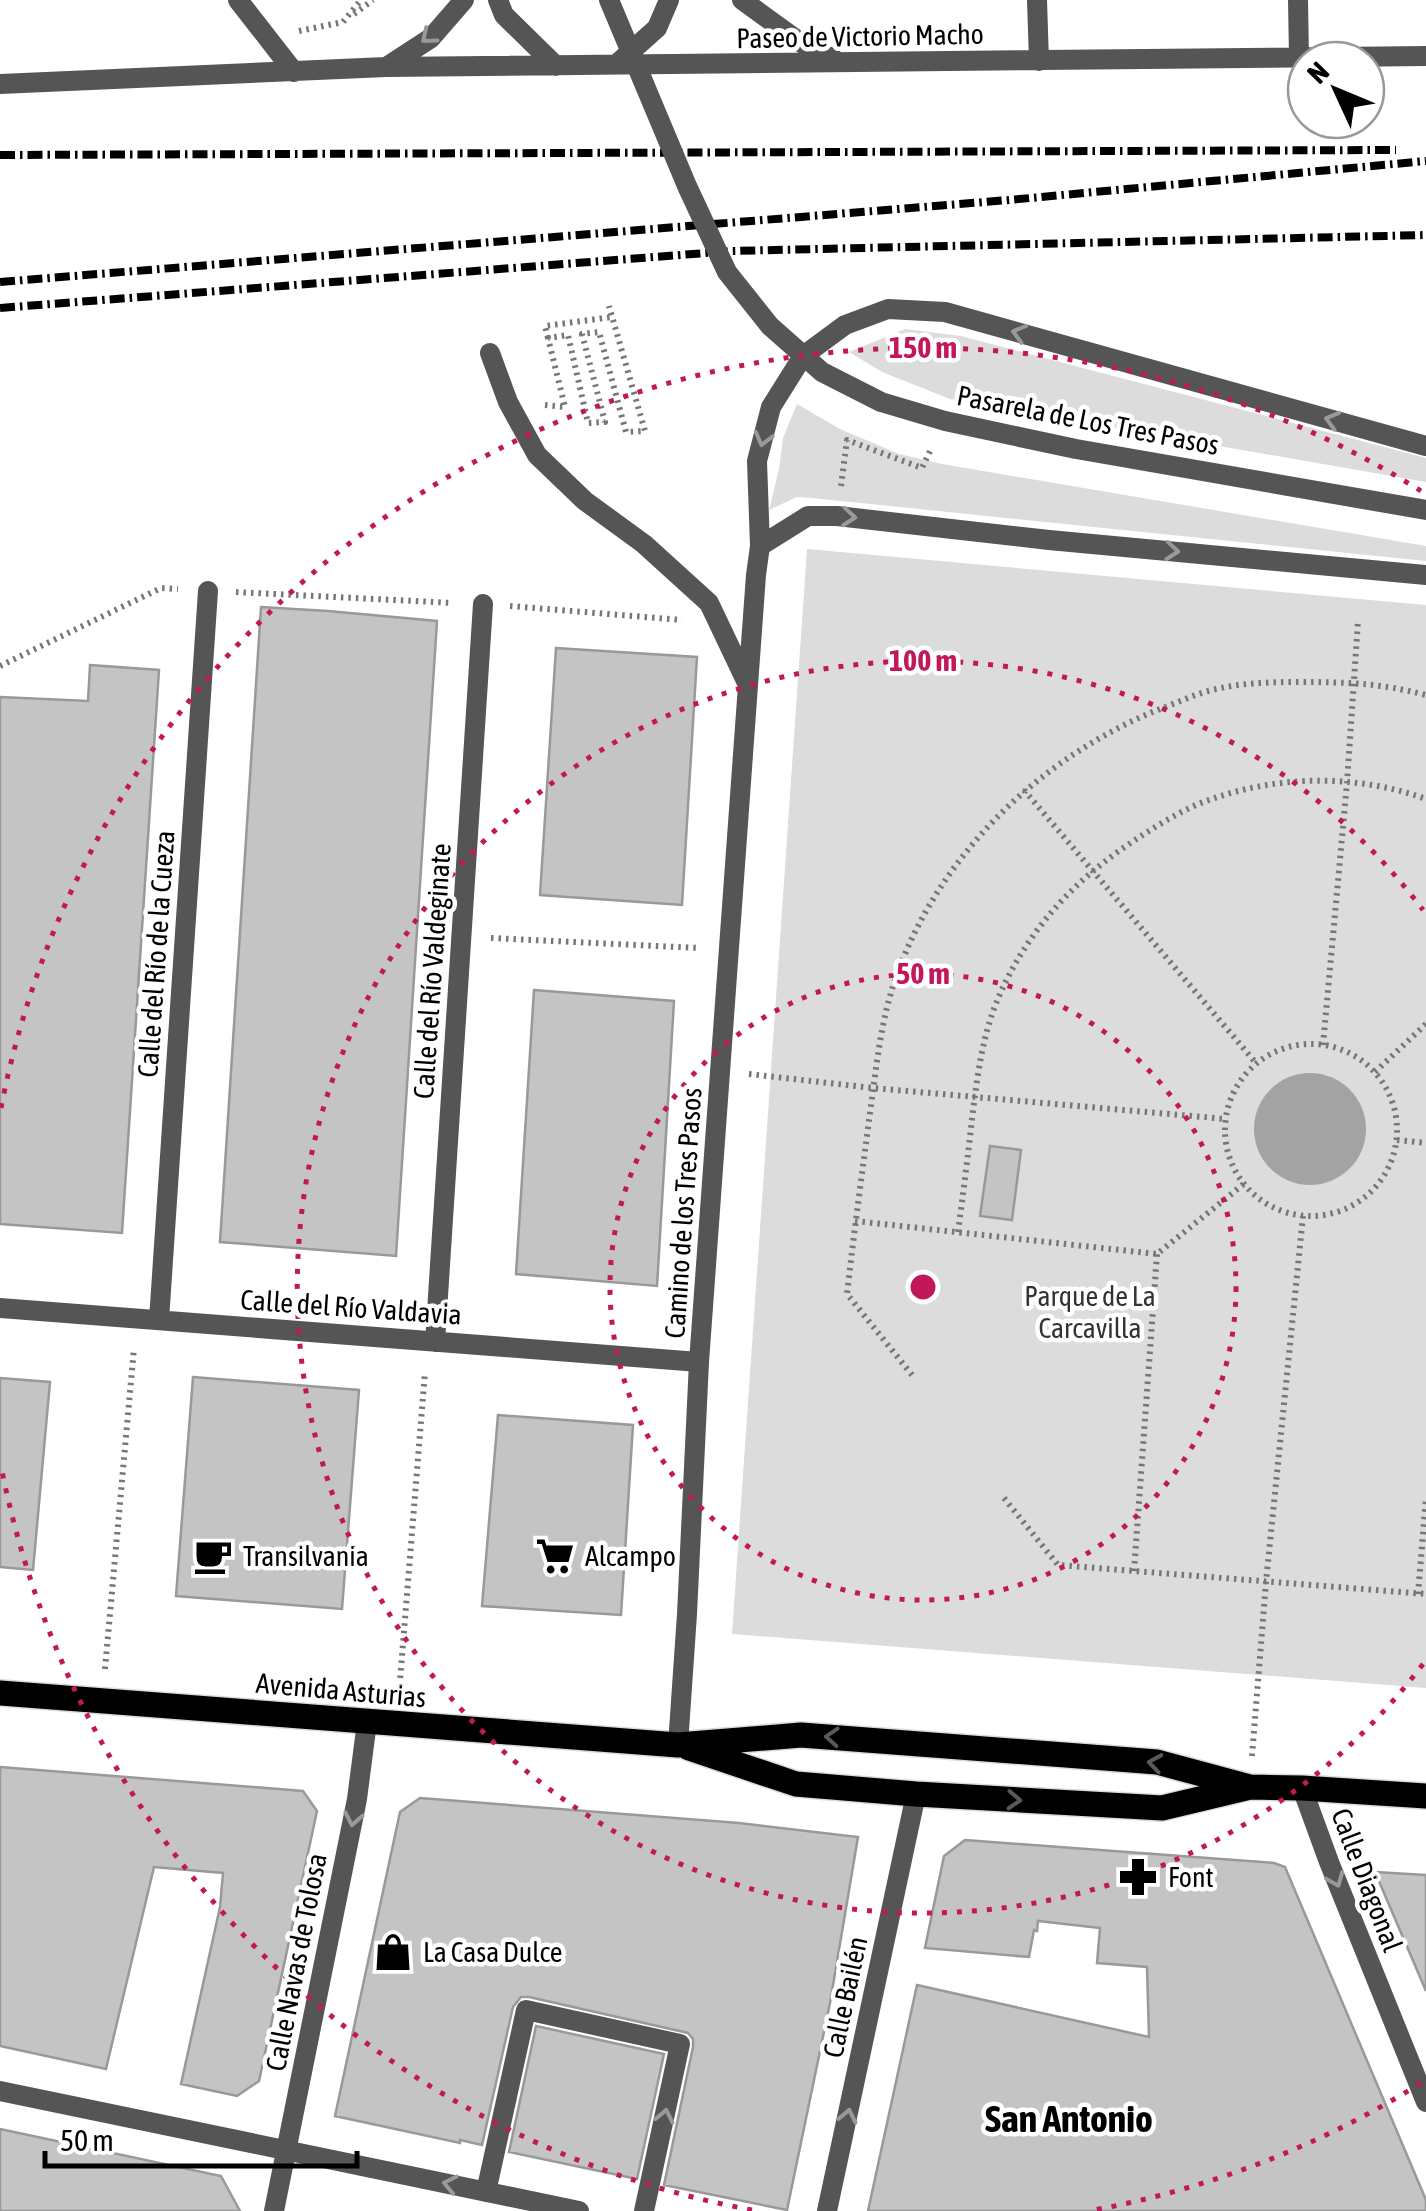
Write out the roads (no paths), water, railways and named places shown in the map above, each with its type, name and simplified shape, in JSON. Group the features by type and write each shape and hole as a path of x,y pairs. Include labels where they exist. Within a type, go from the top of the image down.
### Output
{"main road":[{"name":"Avenida Asturias","path":"0,1693 678,1745 802,1735 832,1737 1157,1762 1250,1787 1426,1796"},
{"name":"Avenida Asturias","path":"678,1745 796,1784 916,1794 1162,1808 1250,1787"}],"street":[{"path":"238,0 294,72"},
{"path":"386,67 431,38 464,0"},
{"path":"498,0 504,16 556,66"},
{"name":"Pasarela de Los Tres Pasos","path":"608,0 727,272 770,326 822,372 881,402 1076,450 1426,510"},
{"path":"614,66 657,28 668,0"},
{"path":"742,0 769,10 800,42 842,63"},
{"path":"1036,0 1039,61"},
{"path":"1298,0 1298,40"},
{"name":"Paseo de Victorio Macho","path":"1386,57 1426,56"},
{"name":"Paseo de Victorio Macho","path":"0,84 386,67 1286,58"},
{"name":"Camino de los Tres Pasos","path":"678,1745 699,1362 760,546 756,461 771,407 802,356 845,325 888,309 944,312 1426,446"},
{"name":"Camino de los Tres Pasos","path":"490,353 508,402 536,456 710,603 748,685"},
{"path":"760,546 808,516 837,516 1426,575"},
{"name":"Calle del Río de la Cueza","path":"159,1320 208,591"},
{"name":"Calle del Río Valdeginate","path":"431,1341 483,604"},
{"name":"Calle del Río Valdavia","path":"0,1308 699,1362"},
{"name":"Calle Navas de Tolosa","path":"274,2211 357,1799 367,1722"},
{"name":"Calle Diagonal","path":"1302,1788 1426,2102"},
{"name":"Calle Bailén","path":"828,2211 916,1794"},
{"path":"486,2192 526,2010 680,2044 644,2211"},
{"path":"0,2091 579,2211"}],"railway":[{"path":"0,155 1396,150"},
{"path":"0,282 1009,200 1426,161"},
{"path":"0,308 731,251 1426,235"}],"place":[{"name":"Transilvania","path":"213,1556"},
{"name":"Alcampo","path":"555,1556"},
{"name":"Font","path":"1138,1877"},
{"name":"La Casa Dulce","path":"393,1952"}],"district":[{"name":"San Antonio","path":"1069,2119"}],"park label":[{"name":"Parque de La Carcavilla","path":"1090,1312"}]}
